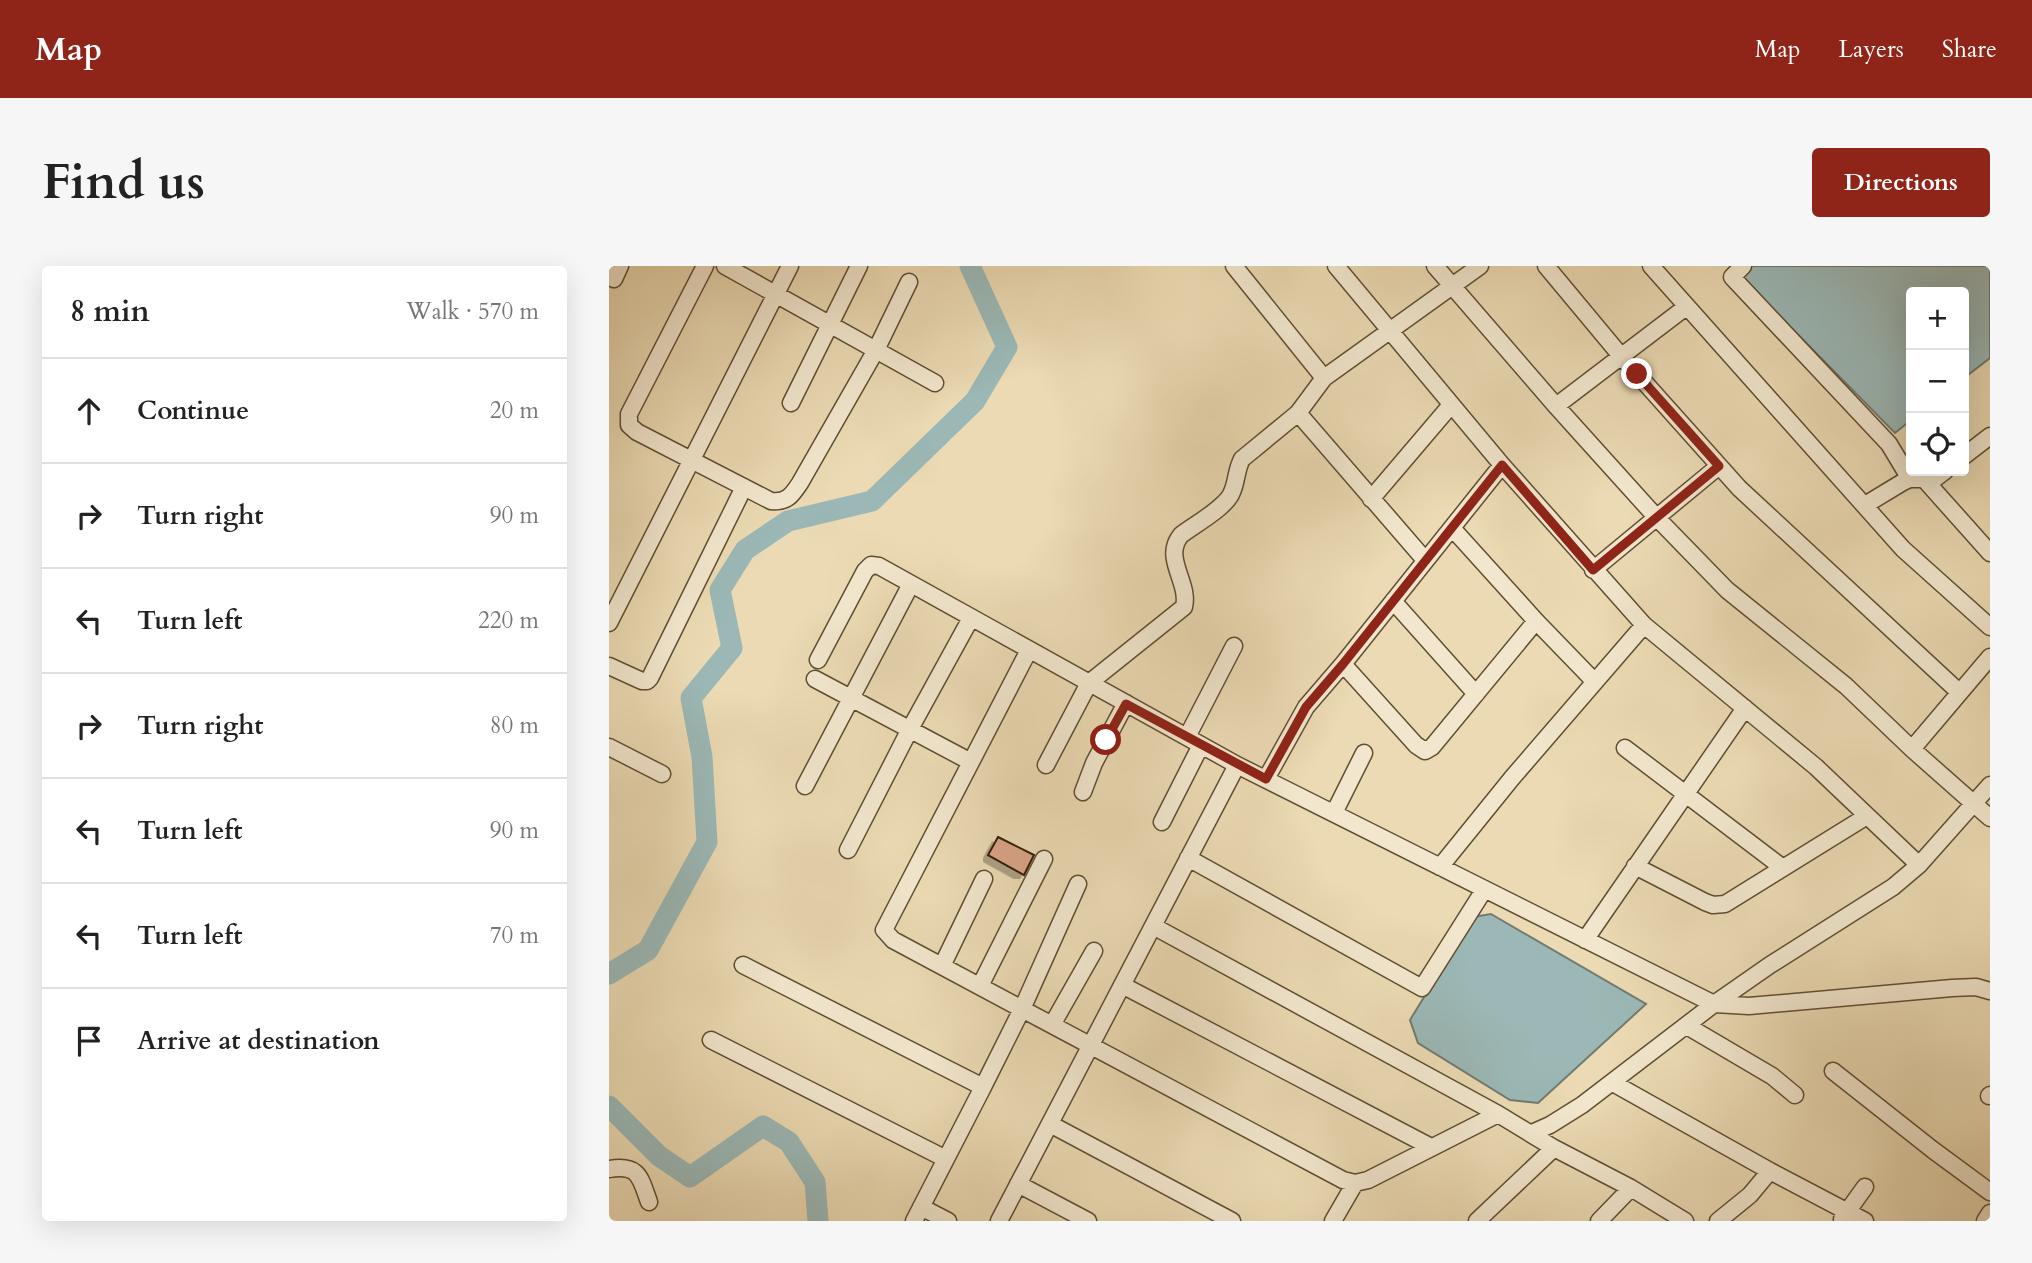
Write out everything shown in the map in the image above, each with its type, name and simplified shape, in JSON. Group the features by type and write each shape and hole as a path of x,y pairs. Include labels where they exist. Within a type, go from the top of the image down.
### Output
{"street":[{"path":"705,266 627,421 637,432 771,501 780,502 787,499 800,483 876,350 909,282"},
{"path":"725,266 935,383"},
{"path":"609,623 790,266"},
{"path":"791,403 859,266"},
{"path":"1234,266 1324,378"},
{"path":"1336,266 1502,465 1644,625 1816,767 1919,864"},
{"path":"1435,266 1556,406 1657,518 1727,590 1827,670 1990,818"},
{"path":"1046,765 1090,683 1184,607 1187,597 1175,562 1175,542 1227,500 1232,492 1241,459 1298,413 1324,378 1453,288 1480,266"},
{"path":"1545,266 1739,488 1959,692"},
{"path":"1651,266 1903,549 1990,627"},
{"path":"1743,266 1732,277 1889,444 1910,479"},
{"path":"1556,406 1686,307"},
{"path":"1371,499 1451,405"},
{"path":"1298,413 1425,560"},
{"path":"1969,452 1990,436"},
{"path":"1266,779 1306,707 1502,465"},
{"path":"1593,570 1719,466"},
{"path":"1929,483 1938,476"},
{"path":"1865,505 1910,479 1924,479 1990,553"},
{"path":"609,666 642,681 650,678 744,487"},
{"path":"1452,528 1595,682"},
{"path":"818,660 865,570 871,565 879,566 1237,765 1714,1004 1749,1006 1952,988 1976,987 1990,991"},
{"path":"805,786 911,584"},
{"path":"1393,601 1476,694"},
{"path":"848,850 971,618"},
{"path":"1343,664 1416,745 1425,751 1432,747 1536,621"},
{"path":"1440,867 1644,625"},
{"path":"1162,822 1234,646"},
{"path":"1029,650 884,930 894,940 1343,1180 1355,1183 1368,1180 1498,1114"},
{"path":"1912,749 1990,657"},
{"path":"815,679 971,762"},
{"path":"1083,792 1094,763 1126,704"},
{"path":"1585,940 1745,708"},
{"path":"609,747 662,774"},
{"path":"1625,748 1783,868"},
{"path":"1333,813 1364,753"},
{"path":"999,1221 1237,765"},
{"path":"1532,1133 1568,1114 1613,1083 1714,1004 1770,965 1893,887 1919,864 1990,785"},
{"path":"1635,866 1705,902 1719,906 1732,901 1867,816"},
{"path":"1188,858 1422,988 1484,890"},
{"path":"980,986 1044,859"},
{"path":"942,966 984,879"},
{"path":"948,1221 918,1214 1022,1009 1078,884"},
{"path":"1153,926 1498,1114 1685,1221"},
{"path":"1052,1025 1094,951"},
{"path":"743,965 983,1087"},
{"path":"1122,985 1431,1147"},
{"path":"1687,1026 1772,1076 1795,1095"},
{"path":"712,1040 946,1159"},
{"path":"1833,1070 1990,1192"},
{"path":"1613,1083 1770,1171 1845,1217 1865,1221"},
{"path":"1050,1124 1232,1221"},
{"path":"1477,1221 1554,1148"},
{"path":"609,1169 627,1167 637,1173 649,1202"},
{"path":"1718,1221 1751,1195 1770,1171"},
{"path":"1333,1221 1355,1183"},
{"path":"1018,1184 1087,1221"},
{"path":"1845,1217 1865,1187"},
{"path":"1599,1221 1631,1188"},
{"path":"1985,1221 1990,1213"}],"water":[{"path":"1750,266 1990,266 1990,358 1969,374 1969,287 1906,287 1906,424 1895,433 1740,276"},
{"path":"1491,914 1646,1004 1538,1103 1510,1100 1418,1043 1410,1020 1473,917"}],"building":[{"path":"998,837 1034,855 1024,875 988,855"}],"waterway":[{"path":"609,974 648,950 707,842 702,757 691,698 732,648 720,590 745,550 788,521 872,501 975,401 1007,347 970,266"},
{"path":"609,1106 659,1156 690,1177 763,1126 789,1142 815,1182 818,1221"}],"route":[{"path":"1106,740 1126,704 1266,779 1306,707 1502,465 1593,570 1719,466 1637,374"}]}
